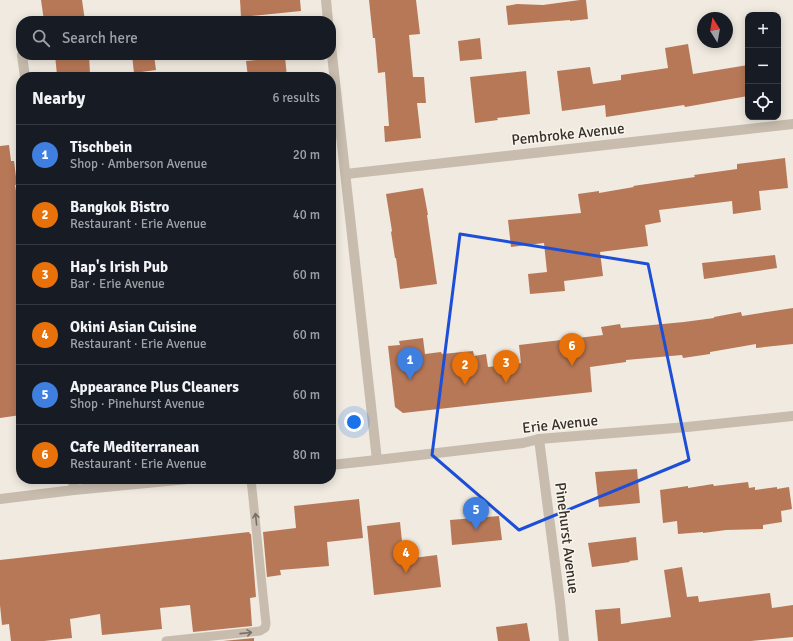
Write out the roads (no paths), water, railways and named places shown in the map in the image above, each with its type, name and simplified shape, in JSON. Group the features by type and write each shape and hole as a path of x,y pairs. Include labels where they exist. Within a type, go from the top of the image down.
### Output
{"street":[{"path":"326,0 328,16"},
{"path":"23,60 24,72"},
{"path":"333,60 334,72"},
{"path":"336,89 377,460"},
{"name":"Pembroke Avenue","path":"346,174 793,124"},
{"name":"Erie Avenue","path":"336,464 540,440 793,416"},
{"name":"Pinehurst Avenue","path":"540,440 564,641"},
{"path":"73,484 74,490"},
{"path":"0,499 136,484"}],"lane":[{"path":"166,641 260,631 265,628 266,624 252,484"}],"place":[{"name":"Cafe Mediterranean","path":"572,366"},
{"name":"Tischbein","path":"410,380"},
{"name":"Hap's Irish Pub","path":"506,383"},
{"name":"Bangkok Bistro","path":"465,385"},
{"name":"Appearance Plus Cleaners","path":"476,530"},
{"name":"Okini Asian Cuisine","path":"406,573"}]}
